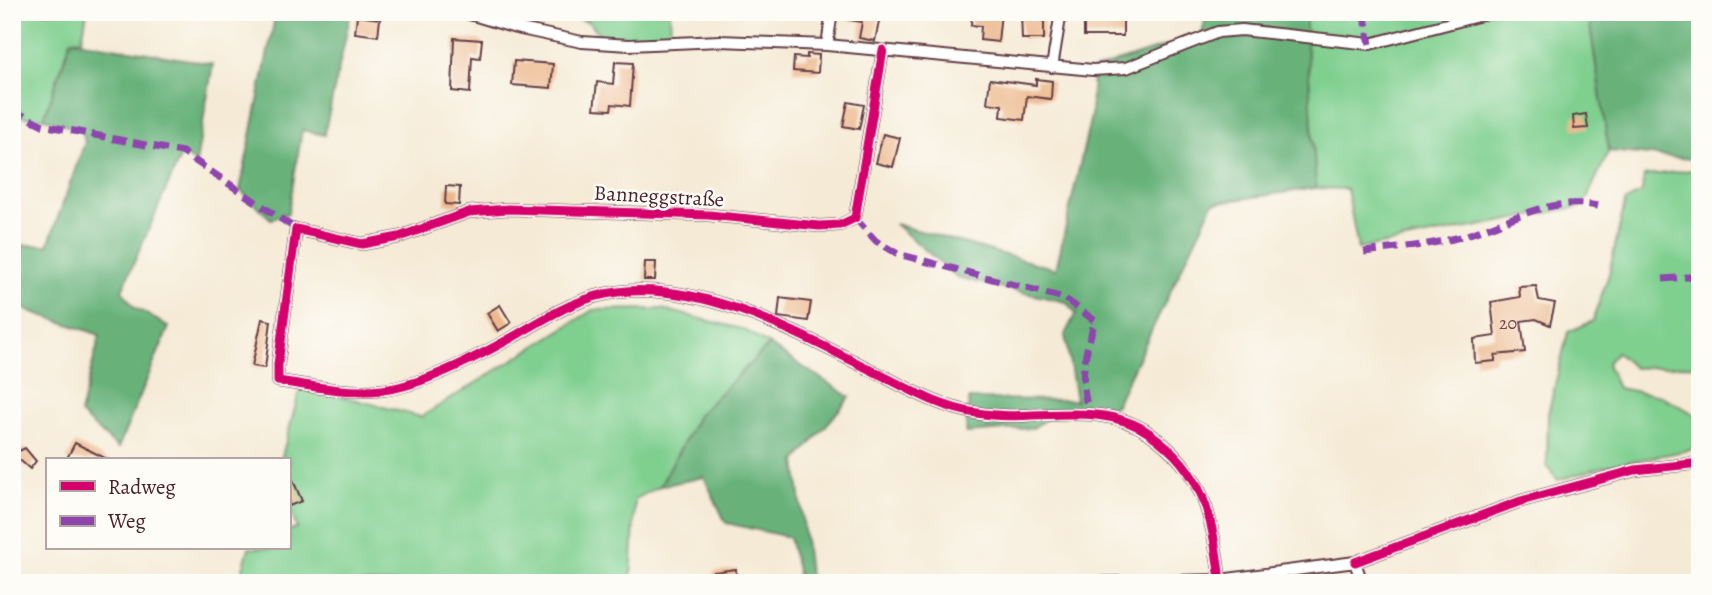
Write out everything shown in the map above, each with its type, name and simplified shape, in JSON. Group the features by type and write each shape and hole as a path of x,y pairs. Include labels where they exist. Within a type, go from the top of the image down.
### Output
{"street":[{"path":"463,12 516,28 582,42 629,45 720,41 827,45 1052,67 1126,68 1218,32 1242,30 1370,44 1493,12"},
{"path":"827,45 832,12"},
{"path":"1052,67 1061,12"},
{"name":"Banneggstraße","path":"884,50 855,218 840,225 563,209 469,212 373,243 346,242 296,229 282,327 278,381 359,391 384,390 453,368 587,298 619,291 688,297 775,323 941,405 978,414 1090,415 1114,419 1147,432 1188,469 1202,491 1212,518 1220,580"},
{"path":"1078,583 1220,580 1355,562 1521,501 1635,470 1700,463"},
{"path":"1355,562 1362,583"}],"green space":[{"path":"12,12 87,12 82,39 71,40 44,118 25,117 12,111"},
{"path":"276,12 351,12 324,135 302,130 288,213 271,219 240,190"},
{"path":"554,12 670,12 671,38 601,36 589,22"},
{"path":"1207,12 1305,12 1316,188 1213,203 1115,406 1046,419 1033,428 966,433 969,399 1076,400 1065,335 1076,313 1066,302 958,278 895,224 1056,269 1091,116 1093,70 1202,34"},
{"path":"1305,12 1588,12 1609,151 1583,206 1358,249 1347,189 1316,188"},
{"path":"1588,12 1700,12 1700,160 1609,151"},
{"path":"71,40 213,64 196,163 182,153 122,290 134,307 169,327 118,448 80,414 100,335 12,305 12,245 48,245 85,142 82,131 44,118"},
{"path":"1700,171 1700,365 1634,368 1616,352 1607,364 1618,388 1661,396 1700,417 1700,448 1602,467 1558,480 1547,467 1548,414 1568,332 1593,321 1609,274 1625,202 1642,192 1644,176"},
{"path":"662,309 745,330 769,345 699,414 660,486 635,499 631,583 239,583 248,550 290,550 290,530 297,528 290,510 290,458 282,458 300,389 353,399 421,417 593,310"},
{"path":"769,345 850,397 796,461 810,583 800,583 789,537 726,523 704,477 660,486 699,414"}],"building":[{"path":"840,12 881,12 875,41 859,38 862,22 839,18"},
{"path":"972,12 1001,12 998,42 980,40 981,26 971,25"},
{"path":"1021,12 1044,12 1044,39 1022,39"},
{"path":"1084,12 1123,12 1123,36 1084,36"},
{"path":"357,16 380,19 378,36 355,33"},
{"path":"454,38 482,40 480,58 472,57 470,93 452,91"},
{"path":"807,54 819,55 818,73 793,71 794,57 807,58"},
{"path":"514,61 553,64 551,88 512,85"},
{"path":"615,62 633,63 630,106 612,104 611,110 594,109 597,82 613,84"},
{"path":"990,79 1036,85 1036,79 1052,81 1051,99 1027,96 1024,120 1001,117 1002,105 987,103"},
{"path":"848,102 864,105 859,129 843,126"},
{"path":"1586,114 1588,128 1574,129 1573,116"},
{"path":"883,134 900,138 893,167 876,163"},
{"path":"446,186 460,187 459,205 445,204"},
{"path":"645,262 656,262 655,280 644,280"},
{"path":"1536,286 1539,300 1555,303 1550,325 1536,319 1521,321 1525,352 1495,355 1495,361 1475,363 1474,339 1495,336 1491,302 1520,297 1519,287"},
{"path":"780,298 811,302 808,321 778,317"},
{"path":"500,305 511,323 498,331 487,313"},
{"path":"262,319 271,321 265,368 252,366"},
{"path":"75,443 105,458 67,458"},
{"path":"25,448 36,461 30,469 13,454"},
{"path":"290,473 302,501 290,506"},
{"path":"736,569 737,583 714,583 713,572"}],"marked path":[{"path":"1364,12 1370,44"},
{"path":"12,110 43,125 182,152 296,229"},
{"path":"1364,252 1456,238 1543,208 1579,204 1598,206"},
{"path":"855,218 876,241 898,254 1064,298 1095,321 1083,379 1090,415"},
{"path":"1663,279 1700,276"}],"cycle path":[{"path":"883,50 855,218 840,225 819,226 709,215 508,209 469,212 399,237 362,244 296,229 278,381 356,391 397,387 414,383 467,361 563,309 590,298 618,292 652,291 686,295 754,315 820,344 916,393 952,407 998,415 1088,414 1130,423 1149,433 1168,448 1194,480 1209,516 1220,580"},
{"path":"1355,562 1521,501 1635,470 1700,463"}]}
